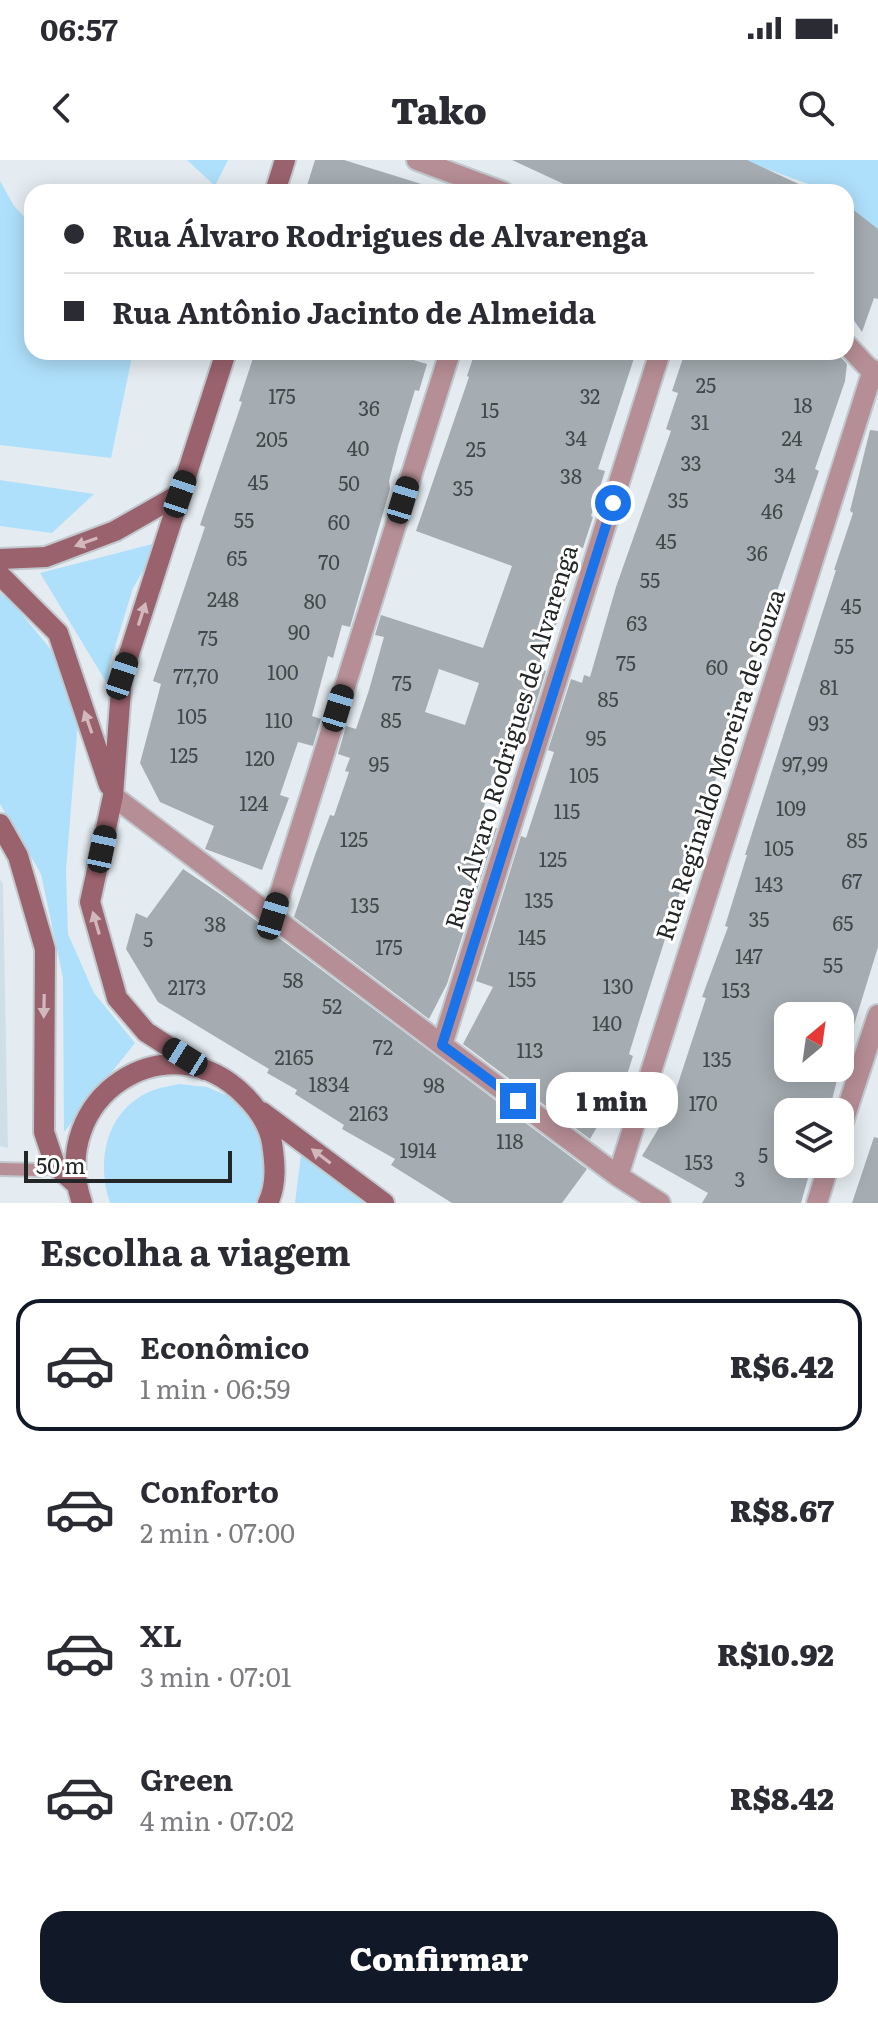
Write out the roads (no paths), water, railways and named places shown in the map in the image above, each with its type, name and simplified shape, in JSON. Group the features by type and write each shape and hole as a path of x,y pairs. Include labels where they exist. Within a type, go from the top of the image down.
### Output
{"main road":[{"path":"278,184 285,160"},
{"path":"223,360 122,676 113,796 90,902 117,998 146,1032 205,1070 234,1084 256,1107 384,1203"},
{"path":"0,559 46,557 115,531 180,494"},
{"path":"0,575 58,633 113,796"},
{"path":"0,824 18,856 45,949 44,1132 55,1165 75,1183"},
{"path":"82,1203 75,1183 74,1154 82,1125 97,1100 119,1081 146,1069 176,1064 205,1070"},
{"path":"256,1107 270,1134 276,1165 268,1203"}],"street":[{"path":"417,160 480,184"},
{"path":"854,352 875,374"},
{"path":"273,916 447,360"},
{"name":"Rua Álvaro Rodrigues de Alvarenga","path":"442,1045 657,360"},
{"name":"Rua Reginaldo Moreira de Souza","path":"618,1176 875,374"},
{"path":"113,796 618,1176 660,1203"},
{"path":"851,1098 878,1015"},
{"path":"817,1203 825,1178"}],"lane":[{"path":"0,1169 39,1170 55,1165"}]}
